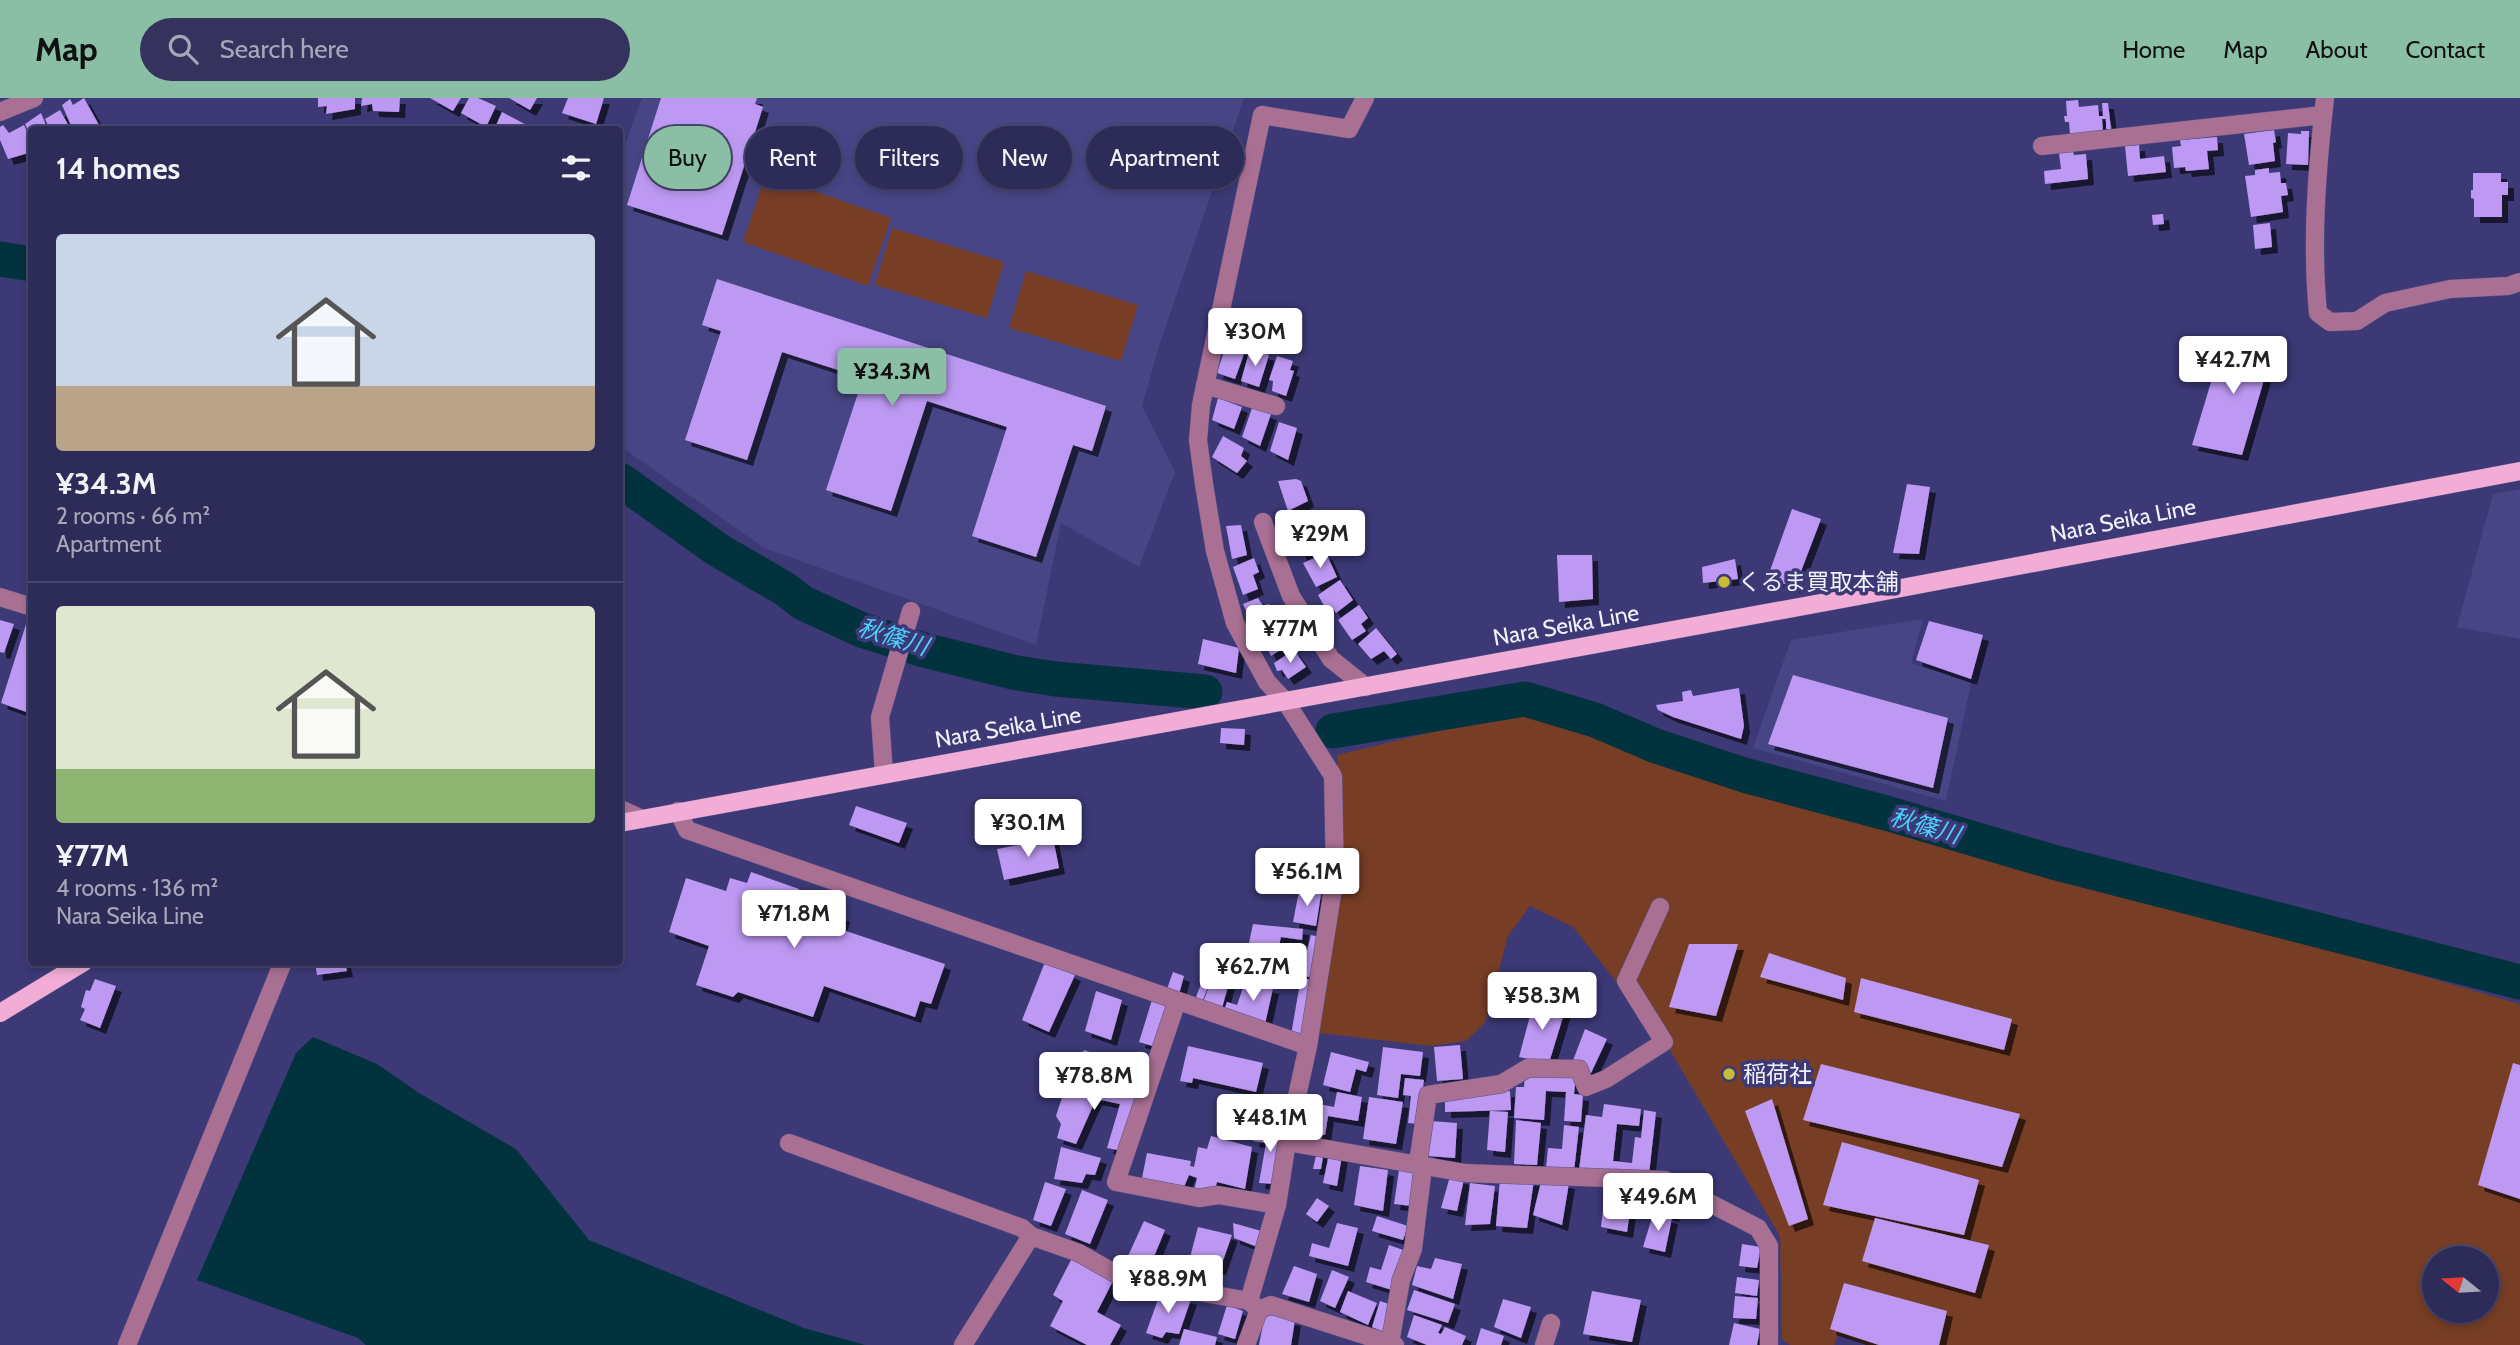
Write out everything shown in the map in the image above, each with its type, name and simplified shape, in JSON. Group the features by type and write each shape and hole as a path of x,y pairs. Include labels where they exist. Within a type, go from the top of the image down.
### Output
{"main road":[{"name":"Nara Seika Line","path":"623,822 1286,702 2520,471"},
{"path":"0,1013 77,966"}],"street":[{"path":"0,111 34,98"},
{"path":"1246,1345 1308,1046 1335,876 1333,776 1286,702 1267,682 1235,623 1215,551 1198,440 1205,385 1262,115 1349,129 1365,98"},
{"path":"2042,146 2324,106 2319,150 2314,267 2318,313 2330,322 2357,321 2385,303 2450,289 2508,286 2520,282"},
{"path":"1205,385 1276,406"},
{"path":"1263,522 1291,596 1331,659 1366,687"},
{"path":"0,597 28,606"},
{"path":"884,774 880,717 909,617"},
{"path":"623,810 642,819"},
{"path":"678,811 687,830 1308,1046"},
{"path":"789,1143 1022,1228 1031,1236 1079,1253 1125,1279 1254,1306 1271,1305 1393,1344 1401,1280 1413,1249 1427,1095 1501,1084 1528,1068 1579,1069 1586,1087 1606,1079 1664,1042 1626,981 1660,907"},
{"path":"127,1345 281,966"},
{"path":"1177,1001 1116,1182 1199,1198 1218,1195 1277,1205"},
{"path":"1287,1142 1465,1173 1665,1180 1758,1228 1769,1246 1769,1345"},
{"path":"963,1345 1031,1236"},
{"path":"1544,1345 1551,1323"}],"shaded area":[{"path":"642,98 1244,98 1234,126 1086,126 1086,189 1213,189 1158,349 1142,406 1175,472 1139,567 1061,523 1036,645 764,548 623,448 623,150"},
{"path":"761,189 809,189 891,218 868,286 743,242"},
{"path":"892,228 1004,262 987,318 875,285"},
{"path":"1026,271 1138,305 1121,361 1009,328"},
{"path":"2520,489 2520,639 2457,627 2493,494"},
{"path":"1923,619 1911,663 1971,683 1946,801 1753,748 1791,640"},
{"path":"1523,710 1542,712 1686,764 2520,1004 2520,1345 1868,1345 1838,1335 1834,1345 1790,1345 1782,1339 1780,1236 1668,1047 1573,927 1530,906 1508,936 1485,1023 1466,1041 1431,1046 1319,1033 1342,870 1337,755"}],"water":[{"path":"313,1037 377,1064 419,1093 516,1149 589,1240 804,1328 865,1345 366,1345 358,1338 197,1280 296,1053"}],"building":[{"path":"84,98 99,125 71,126 62,105 70,99 73,105"},
{"path":"318,98 355,98 355,109 326,114 327,106 318,107"},
{"path":"362,98 400,98 399,112 373,111 372,104 361,106"},
{"path":"430,98 461,98 453,111"},
{"path":"469,98 478,98 496,106 486,126 461,113"},
{"path":"509,98 537,98 530,110"},
{"path":"568,98 604,98 596,124 562,113"},
{"path":"661,98 757,98 755,104 763,107 757,126 745,126 745,163 722,235 627,205 644,152 644,189 731,189 731,126 652,126"},
{"path":"2078,100 2079,107 2098,105 2099,116 2103,116 2102,103 2108,103 2111,129 2106,129 2106,119 2102,119 2103,132 2070,135 2069,122 2065,122 2064,116 2067,116 2066,101"},
{"path":"60,110 69,126 48,126 45,119"},
{"path":"502,112 528,126 496,126"},
{"path":"41,113 46,126 28,126 28,130 25,124"},
{"path":"3,125 9,133 24,125 28,134 28,153 8,159 0,140 0,127"},
{"path":"2274,130 2275,161 2249,165 2244,134"},
{"path":"2301,131 2309,131 2308,165 2286,164 2288,133 2301,134"},
{"path":"2217,137 2218,150 2207,151 2209,169 2186,171 2185,167 2174,168 2172,147 2181,146 2180,140"},
{"path":"2139,145 2140,159 2164,156 2166,172 2128,176 2125,146"},
{"path":"2073,151 2074,155 2086,154 2088,179 2045,184 2044,171 2061,169 2059,153"},
{"path":"2269,168 2269,173 2280,172 2281,183 2286,183 2288,195 2281,196 2283,212 2251,217 2245,176 2255,175 2255,170"},
{"path":"2473,173 2501,173 2501,182 2508,182 2508,195 2502,195 2502,217 2474,217 2474,199 2471,198"},
{"path":"2163,214 2164,224 2153,225 2152,215"},
{"path":"2270,223 2272,247 2255,249 2253,225"},
{"path":"717,279 1106,406 1092,451 1073,445 1036,557 972,536 1007,427 927,401 891,511 826,490 863,378 782,352 747,460 685,440 721,331 702,325"},
{"path":"2225,336 2273,349 2242,455 2192,445"},
{"path":"1226,345 1245,351 1235,379 1217,373"},
{"path":"1250,349 1269,355 1259,387 1241,381"},
{"path":"1277,356 1293,361 1290,370 1294,371 1286,396 1272,391 1273,381 1269,380"},
{"path":"1218,398 1242,407 1234,429 1212,420"},
{"path":"1252,408 1271,414 1260,446 1242,437"},
{"path":"1279,422 1297,428 1288,460 1270,451"},
{"path":"1223,436 1244,448 1241,456 1247,461 1237,473 1212,457"},
{"path":"1278,481 1301,481 1308,501 1288,511"},
{"path":"1907,484 1930,487 1919,554 1893,553"},
{"path":"1792,509 1821,519 1795,587 1767,579"},
{"path":"1313,518 1319,533 1312,537 1316,549 1301,555 1292,528"},
{"path":"1241,525 1247,555 1232,559 1226,526"},
{"path":"1326,553 1337,577 1316,587 1303,563"},
{"path":"1557,555 1592,555 1593,599 1559,602"},
{"path":"1254,558 1259,572 1253,575 1258,589 1243,595 1233,567"},
{"path":"1735,559 1738,579 1703,583 1702,567"},
{"path":"1340,580 1353,600 1336,613 1331,606 1326,609 1318,595"},
{"path":"1258,598 1263,606 1269,604 1276,617 1254,627 1243,604"},
{"path":"1359,605 1368,618 1361,624 1366,631 1352,640 1338,620"},
{"path":"0,620 14,624 4,653 0,652"},
{"path":"27,621 28,621 28,713 1,703"},
{"path":"1929,621 1983,635 1971,679 1916,660"},
{"path":"1279,622 1291,643 1271,656 1259,631"},
{"path":"1376,628 1397,654 1391,659 1384,651 1371,659 1358,644"},
{"path":"1203,639 1239,648 1236,673 1198,664"},
{"path":"1294,650 1306,667 1288,679 1282,670 1277,671 1274,663"},
{"path":"1793,675 1948,718 1933,788 1768,744"},
{"path":"1739,688 1744,726 1741,739 1673,717 1658,710 1656,705 1683,701 1682,692 1691,690 1693,696"},
{"path":"1221,728 1245,729 1244,745 1220,743"},
{"path":"856,806 907,823 899,843 849,825"},
{"path":"1053,838 1059,868 1004,880 997,849"},
{"path":"751,872 799,889 797,899 844,916 840,929 945,964 931,1004 920,1001 915,1017 824,986 813,1017 738,992 733,997 696,985 709,946 669,932 686,878 726,891 730,878 747,883"},
{"path":"1299,891 1321,894 1316,926 1293,922"},
{"path":"1253,924 1303,929 1302,940 1281,937 1273,972 1244,966"},
{"path":"1311,935 1324,938 1317,979 1301,975"},
{"path":"1689,944 1738,944 1716,1016 1669,1007"},
{"path":"1769,953 1846,978 1843,1000 1760,977"},
{"path":"1045,962 1075,975 1049,1032 1022,1020"},
{"path":"316,966 346,966 347,971 317,975"},
{"path":"1216,966 1232,972 1222,1008 1203,1003"},
{"path":"1173,972 1184,976 1179,994 1167,989"},
{"path":"1301,977 1317,982 1306,1039 1291,1035"},
{"path":"1861,978 2012,1019 2004,1050 1854,1012"},
{"path":"95,979 116,986 100,1028 80,1020 85,1009 81,1007 86,990 90,991"},
{"path":"1202,981 1209,984 1202,1003 1195,1000"},
{"path":"1250,982 1273,988 1265,1024 1224,1010 1227,1002 1237,1005 1243,988 1248,990"},
{"path":"1096,991 1122,1000 1111,1040 1085,1031"},
{"path":"1540,998 1566,1007 1549,1063 1519,1057 1531,1012 1535,1014"},
{"path":"1152,1000 1170,1006 1156,1047 1139,1042"},
{"path":"1585,1029 1607,1039 1591,1073 1572,1063"},
{"path":"1460,1045 1463,1079 1437,1081 1434,1047"},
{"path":"1188,1046 1263,1063 1256,1092 1193,1078 1192,1083 1180,1081"},
{"path":"1383,1047 1423,1052 1420,1076 1401,1074 1398,1098 1377,1095"},
{"path":"1084,1050 1109,1059 1101,1081 1077,1074"},
{"path":"1331,1052 1369,1062 1366,1072 1356,1069 1350,1092 1323,1085"},
{"path":"2513,1063 2520,1065 2520,1199 2478,1185"},
{"path":"1821,1064 2020,1114 2002,1167 1803,1120"},
{"path":"1525,1073 1576,1076 1574,1094 1583,1095 1581,1122 1564,1121 1566,1092 1546,1091 1544,1120 1514,1118 1516,1087 1524,1087"},
{"path":"1405,1078 1424,1080 1418,1124 1408,1123 1411,1096 1403,1095"},
{"path":"1067,1082 1092,1089 1094,1084 1139,1096 1123,1151 1107,1148 1120,1104 1096,1099 1076,1144 1057,1138 1061,1124 1056,1116"},
{"path":"1510,1091 1511,1110 1445,1112 1445,1094"},
{"path":"1337,1092 1362,1097 1358,1121 1328,1116 1325,1135 1304,1131 1309,1102 1334,1107"},
{"path":"1369,1097 1403,1102 1396,1144 1363,1139"},
{"path":"1772,1099 1808,1219 1789,1226 1745,1111"},
{"path":"1604,1104 1641,1109 1639,1126 1617,1124 1613,1161 1632,1163 1635,1137 1641,1138 1644,1110 1656,1112 1649,1174 1579,1170 1586,1115 1602,1117"},
{"path":"1490,1111 1508,1112 1505,1152 1487,1150"},
{"path":"1516,1120 1541,1123 1537,1165 1514,1164"},
{"path":"1430,1121 1457,1123 1455,1158 1428,1156"},
{"path":"1564,1125 1579,1127 1574,1171 1546,1168 1548,1148 1562,1149"},
{"path":"1256,1129 1285,1133 1276,1184 1259,1183 1266,1143 1253,1141"},
{"path":"1211,1136 1252,1147 1245,1189 1217,1182 1214,1193 1194,1190 1197,1178 1189,1175 1184,1187 1142,1178 1147,1153 1191,1161 1190,1166 1194,1167 1198,1147 1207,1149"},
{"path":"1842,1142 1979,1180 1964,1235 1823,1205"},
{"path":"1061,1147 1101,1158 1095,1175 1086,1174 1082,1183 1054,1179"},
{"path":"1317,1151 1324,1151 1321,1169 1313,1169"},
{"path":"1329,1154 1342,1155 1337,1186 1323,1183"},
{"path":"1360,1166 1388,1170 1383,1211 1354,1205"},
{"path":"1399,1170 1417,1172 1412,1206 1394,1204"},
{"path":"1450,1176 1464,1179 1457,1211 1441,1208"},
{"path":"1542,1178 1569,1183 1562,1225 1533,1215"},
{"path":"1500,1179 1534,1180 1527,1228 1496,1226"},
{"path":"1045,1182 1066,1189 1051,1226 1033,1220"},
{"path":"1470,1183 1495,1186 1490,1224 1465,1225"},
{"path":"1612,1183 1626,1184 1626,1197 1632,1198 1627,1232 1601,1227 1605,1193 1610,1195"},
{"path":"1648,1184 1679,1190 1673,1216 1643,1208"},
{"path":"1082,1190 1108,1200 1090,1244 1065,1234"},
{"path":"1317,1198 1329,1206 1317,1222 1306,1214"},
{"path":"1653,1214 1672,1218 1665,1252 1643,1247"},
{"path":"1377,1216 1408,1226 1403,1240 1372,1231"},
{"path":"1875,1218 1989,1245 1975,1293 1862,1261"},
{"path":"1144,1221 1165,1230 1150,1266 1128,1256"},
{"path":"1233,1223 1265,1232 1260,1248 1234,1238"},
{"path":"1337,1223 1358,1228 1348,1266 1309,1256 1312,1243 1329,1248"},
{"path":"1198,1227 1232,1235 1220,1269 1189,1261"},
{"path":"1742,1244 1761,1247 1757,1268 1739,1266"},
{"path":"1389,1245 1406,1251 1392,1290 1366,1282 1370,1267 1381,1270"},
{"path":"1072,1258 1114,1279 1097,1312 1121,1325 1110,1345 1087,1345 1050,1326 1063,1301 1053,1295"},
{"path":"1435,1258 1462,1264 1453,1299 1412,1285 1417,1266 1431,1269"},
{"path":"1294,1266 1317,1274 1309,1302 1282,1294"},
{"path":"1332,1270 1349,1277 1335,1308 1320,1301"},
{"path":"1737,1277 1759,1280 1757,1296 1735,1293"},
{"path":"1844,1283 1947,1311 1939,1345 1879,1345 1830,1329"},
{"path":"1414,1290 1455,1304 1448,1323 1407,1310"},
{"path":"1161,1291 1191,1299 1179,1334 1166,1332 1162,1338 1146,1333"},
{"path":"1348,1291 1377,1303 1368,1325 1340,1312"},
{"path":"1592,1291 1641,1300 1632,1342 1583,1334"},
{"path":"1735,1296 1758,1298 1756,1319 1733,1318"},
{"path":"1503,1299 1531,1307 1521,1338 1494,1327"},
{"path":"1380,1301 1395,1306 1386,1333 1372,1327"},
{"path":"1227,1305 1243,1311 1235,1339 1218,1334"},
{"path":"1265,1314 1295,1320 1291,1345 1259,1345"},
{"path":"1414,1315 1442,1325 1438,1333 1441,1334 1445,1327 1466,1336 1462,1345 1427,1345 1407,1337"},
{"path":"1734,1323 1760,1329 1757,1345 1729,1345"},
{"path":"1481,1328 1504,1336 1501,1345 1476,1345"},
{"path":"1184,1329 1217,1337 1215,1345 1179,1345"}],"waterway":[{"name":"秋篠川","path":"0,259 28,263"},
{"name":"秋篠川","path":"623,482 718,550 785,589 803,603 862,630 924,650 1017,673 1205,692"},
{"name":"秋篠川","path":"1333,731 1525,699 1595,720 1656,746 1744,775 2053,862 2520,982"}],"place":[{"name":"くるま買取本舗","path":"1724,582"},
{"name":"稲荷社","path":"1729,1074"}]}
